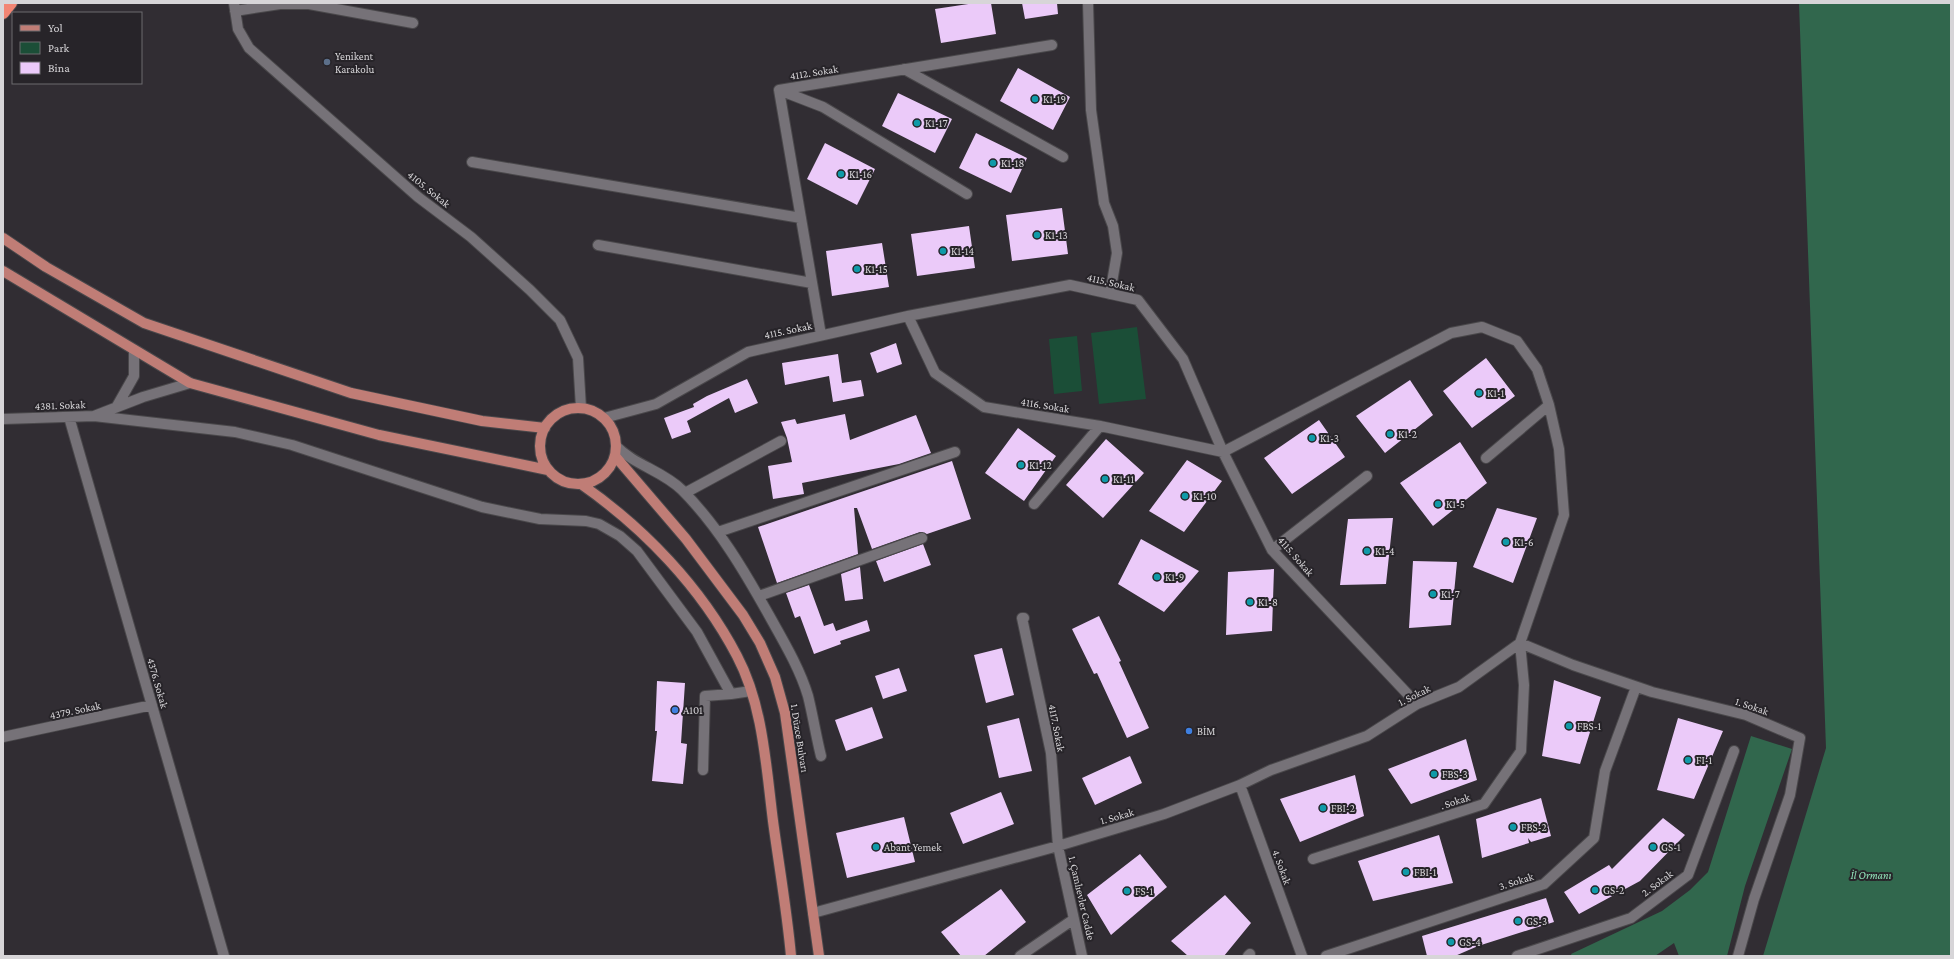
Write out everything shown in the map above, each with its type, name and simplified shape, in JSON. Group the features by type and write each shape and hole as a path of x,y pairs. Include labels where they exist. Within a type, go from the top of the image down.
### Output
{"highway":[{"path":"3,13 11,3"}],"main road":[{"path":"3,238 46,267 144,323 351,393 476,420 544,428"},
{"path":"3,271 190,383 379,435 548,470"},
{"path":"581,408 594,411 604,418 615,436 616,451 611,466 603,475 592,482 569,484 558,479 548,470 542,459 540,447 541,434 547,423 557,414 568,409 581,408"},
{"name":"1. Düzce Bulvarı","path":"616,451 686,539 743,615 760,643 775,677 785,713 819,956"},
{"path":"581,484 603,500 662,553 693,590 717,623 737,656 751,691 762,734 791,956"}],"street":[{"path":"1088,3 1087,16 1091,110 1104,202 1113,226 1117,253 1110,294"},
{"path":"235,7 309,4 413,23"},
{"name":"4105. Sokak","path":"235,7 238,29 250,48 418,197 471,237 530,290 560,320 578,358 581,408"},
{"name":"4112. Sokak","path":"821,336 779,90 1052,45"},
{"path":"904,69 1063,157"},
{"path":"779,90 823,108 966,194"},
{"path":"472,162 800,218"},
{"path":"598,245 812,283"},
{"name":"4115. Sokak","path":"604,418 656,404 748,352 908,316 1070,285 1138,300 1182,359 1223,452 1272,550 1417,704"},
{"name":"4116. Sokak","path":"908,316 935,373 984,407 1100,426 1223,452"},
{"path":"1223,452 1451,333 1482,326 1517,341 1537,369 1549,405 1559,449 1564,515 1520,643"},
{"path":"117,406 134,376 134,350"},
{"name":"4381. Sokak","path":"3,419 94,416 117,406 190,383"},
{"path":"1486,458 1549,405"},
{"path":"94,416 235,432 292,445 482,507 540,518 586,521 599,524 620,536 637,551 697,632 731,694"},
{"name":"4376. Sokak","path":"69,417 224,956"},
{"path":"1034,504 1100,426"},
{"path":"684,493 781,441"},
{"path":"616,451 656,471 684,493 718,532 759,596 787,646 808,695 821,756"},
{"path":"718,532 955,452"},
{"path":"1272,550 1367,476"},
{"path":"759,596 922,538"},
{"name":"4117. Sokak","path":"1024,618 1022,618 1051,753 1058,846"},
{"name":"1. Sokak","path":"813,913 1058,846 1164,814 1240,786 1271,770 1367,736 1417,704 1460,687 1520,643 1573,665 1652,692 1746,715 1800,738 1790,795 1754,899 1738,956"},
{"name":". Sokak","path":"1314,859 1484,804 1521,751 1524,685 1520,643"},
{"name":"3. Sokak","path":"1326,956 1544,884 1594,838 1605,771 1636,686"},
{"path":"703,770 705,696 751,691"},
{"name":"4379. Sokak","path":"3,737 152,705"},
{"name":"2. Sokak","path":"1517,956 1631,918 1688,875 1734,751"},
{"name":"4. Sokak","path":"1240,786 1302,956"},
{"name":"1. Çamlıevler Cadde","path":"1058,846 1082,956"},
{"path":"1020,956 1074,919"}],"green space":[{"name":"İl Ormanı","path":"1799,3 1951,3 1951,956 1763,956 1826,748"},
{"path":"1137,327 1146,399 1099,404 1091,333"},
{"path":"1077,336 1082,391 1054,394 1049,339"},
{"path":"1751,736 1792,749 1745,886 1727,956 1679,956 1674,943 1655,956 1572,956 1571,954 1662,911 1690,890 1708,872"}],"building":[{"path":"975,3 991,3 996,34 941,43 935,9"},
{"path":"1022,3 1057,3 1058,14 1025,19"},
{"name":"K1-19","path":"1018,68 1070,97 1053,130 1000,101"},
{"name":"K1-17","path":"898,93 952,119 935,153 882,126"},
{"name":"K1-18","path":"976,133 1027,158 1011,193 959,168"},
{"name":"K1-16","path":"825,143 875,169 857,205 807,179"},
{"name":"K1-13","path":"1062,208 1068,254 1012,261 1006,215"},
{"name":"K1-14","path":"969,226 975,268 917,276 911,234"},
{"name":"K1-15","path":"882,243 889,287 832,296 826,251"},
{"path":"896,343 902,364 877,373 870,353"},
{"path":"838,354 842,383 861,380 864,396 833,402 829,376 785,385 782,363"},
{"name":"K1-1","path":"1486,358 1515,396 1472,428 1443,391"},
{"path":"747,379 758,403 735,413 729,398 687,421 691,432 672,439 664,418 694,407 693,404 707,396"},
{"name":"K1-2","path":"1410,380 1433,415 1385,453 1356,416"},
{"path":"845,414 850,440 916,415 931,453 899,464 802,483 804,494 773,499 768,466 792,462 787,438 781,422 795,419 797,424"},
{"name":"K1-3","path":"1319,420 1345,457 1292,494 1264,458"},
{"name":"K1-12","path":"1018,428 1056,456 1024,501 985,473"},
{"name":"K1-11","path":"1106,439 1144,473 1103,518 1066,485"},
{"name":"K1-5","path":"1460,442 1487,483 1433,526 1400,483"},
{"name":"K1-10","path":"1187,460 1222,481 1184,532 1149,511"},
{"path":"952,461 971,519 927,534 920,532 872,549 857,508 854,508 858,554 777,583 758,527"},
{"name":"K1-6","path":"1497,508 1537,518 1513,583 1473,567"},
{"name":"K1-4","path":"1393,518 1386,584 1340,585 1348,519"},
{"name":"K1-9","path":"1141,539 1199,571 1164,612 1118,584"},
{"path":"923,544 931,565 884,582 876,561"},
{"name":"K1-7","path":"1413,561 1457,562 1451,625 1409,628"},
{"path":"860,567 863,599 845,601 841,574"},
{"name":"K1-8","path":"1274,569 1272,631 1226,635 1228,572"},
{"path":"809,585 824,626 833,623 836,631 867,620 870,631 840,641 841,644 814,654 800,616 795,618 786,593"},
{"path":"1099,616 1121,661 1119,662 1149,728 1127,738 1097,673 1094,674 1072,629"},
{"path":"1002,648 1014,695 986,703 974,655"},
{"path":"899,668 907,691 883,699 875,676"},
{"name":"FBS-1","path":"1554,680 1601,697 1580,764 1542,756"},
{"path":"657,681 685,683 681,743 687,744 683,784 652,781 657,731 655,731"},
{"path":"872,707 883,738 846,751 835,720"},
{"path":"1019,718 1032,771 999,778 987,726"},
{"name":"FI-1","path":"1678,718 1723,731 1694,799 1657,790"},
{"name":"FBS-3","path":"1466,739 1477,780 1411,804 1388,769"},
{"path":"1130,756 1142,783 1095,805 1082,778"},
{"name":"FBI-2","path":"1355,775 1364,816 1300,842 1280,799"},
{"path":"1001,792 1014,824 963,844 950,813"},
{"name":"FBS-2","path":"1541,798 1551,836 1531,842 1528,838 1529,843 1482,858 1476,819"},
{"name":"Abant Yemek","path":"904,817 915,862 847,878 836,833"},
{"path":"1663,818 1685,835 1640,881 1579,914 1564,892 1609,865 1612,869"},
{"name":"FBI-1","path":"1439,835 1453,883 1373,901 1358,861"},
{"name":"FS-1","path":"1140,854 1167,887 1111,935 1087,895"},
{"path":"1001,889 1026,922 984,956 961,956 941,932"},
{"path":"1225,895 1251,923 1224,956 1188,956 1171,941"},
{"path":"1546,898 1554,922 1478,946 1455,956 1427,956 1422,936"}],"place":[{"name":"Yenikent Karakolu","path":"327,62"},
{"name":"K1-19","path":"1035,99"},
{"name":"K1-17","path":"917,123"},
{"name":"K1-18","path":"993,163"},
{"name":"K1-16","path":"841,174"},
{"name":"K1-13","path":"1037,235"},
{"name":"K1-14","path":"943,251"},
{"name":"K1-15","path":"857,269"},
{"name":"K1-1","path":"1479,393"},
{"name":"K1-2","path":"1390,434"},
{"name":"K1-3","path":"1312,438"},
{"name":"K1-12","path":"1021,465"},
{"name":"K1-11","path":"1105,479"},
{"name":"K1-10","path":"1185,496"},
{"name":"K1-5","path":"1438,504"},
{"name":"K1-6","path":"1506,542"},
{"name":"K1-4","path":"1367,551"},
{"name":"K1-9","path":"1157,577"},
{"name":"K1-7","path":"1433,594"},
{"name":"K1-8","path":"1250,602"},
{"name":"A101","path":"675,710"},
{"name":"FBS-1","path":"1569,726"},
{"name":"BİM","path":"1189,731"},
{"name":"FI-1","path":"1688,760"},
{"name":"FBS-3","path":"1434,774"},
{"name":"FBI-2","path":"1323,808"},
{"name":"FBS-2","path":"1513,827"},
{"name":"Abant Yemek","path":"876,847"},
{"name":"GS-1","path":"1653,847"},
{"name":"FBI-1","path":"1406,872"},
{"name":"GS-2","path":"1595,890"},
{"name":"FS-1","path":"1127,891"},
{"name":"GS-3","path":"1518,921"},
{"name":"GS-4","path":"1451,942"}]}
